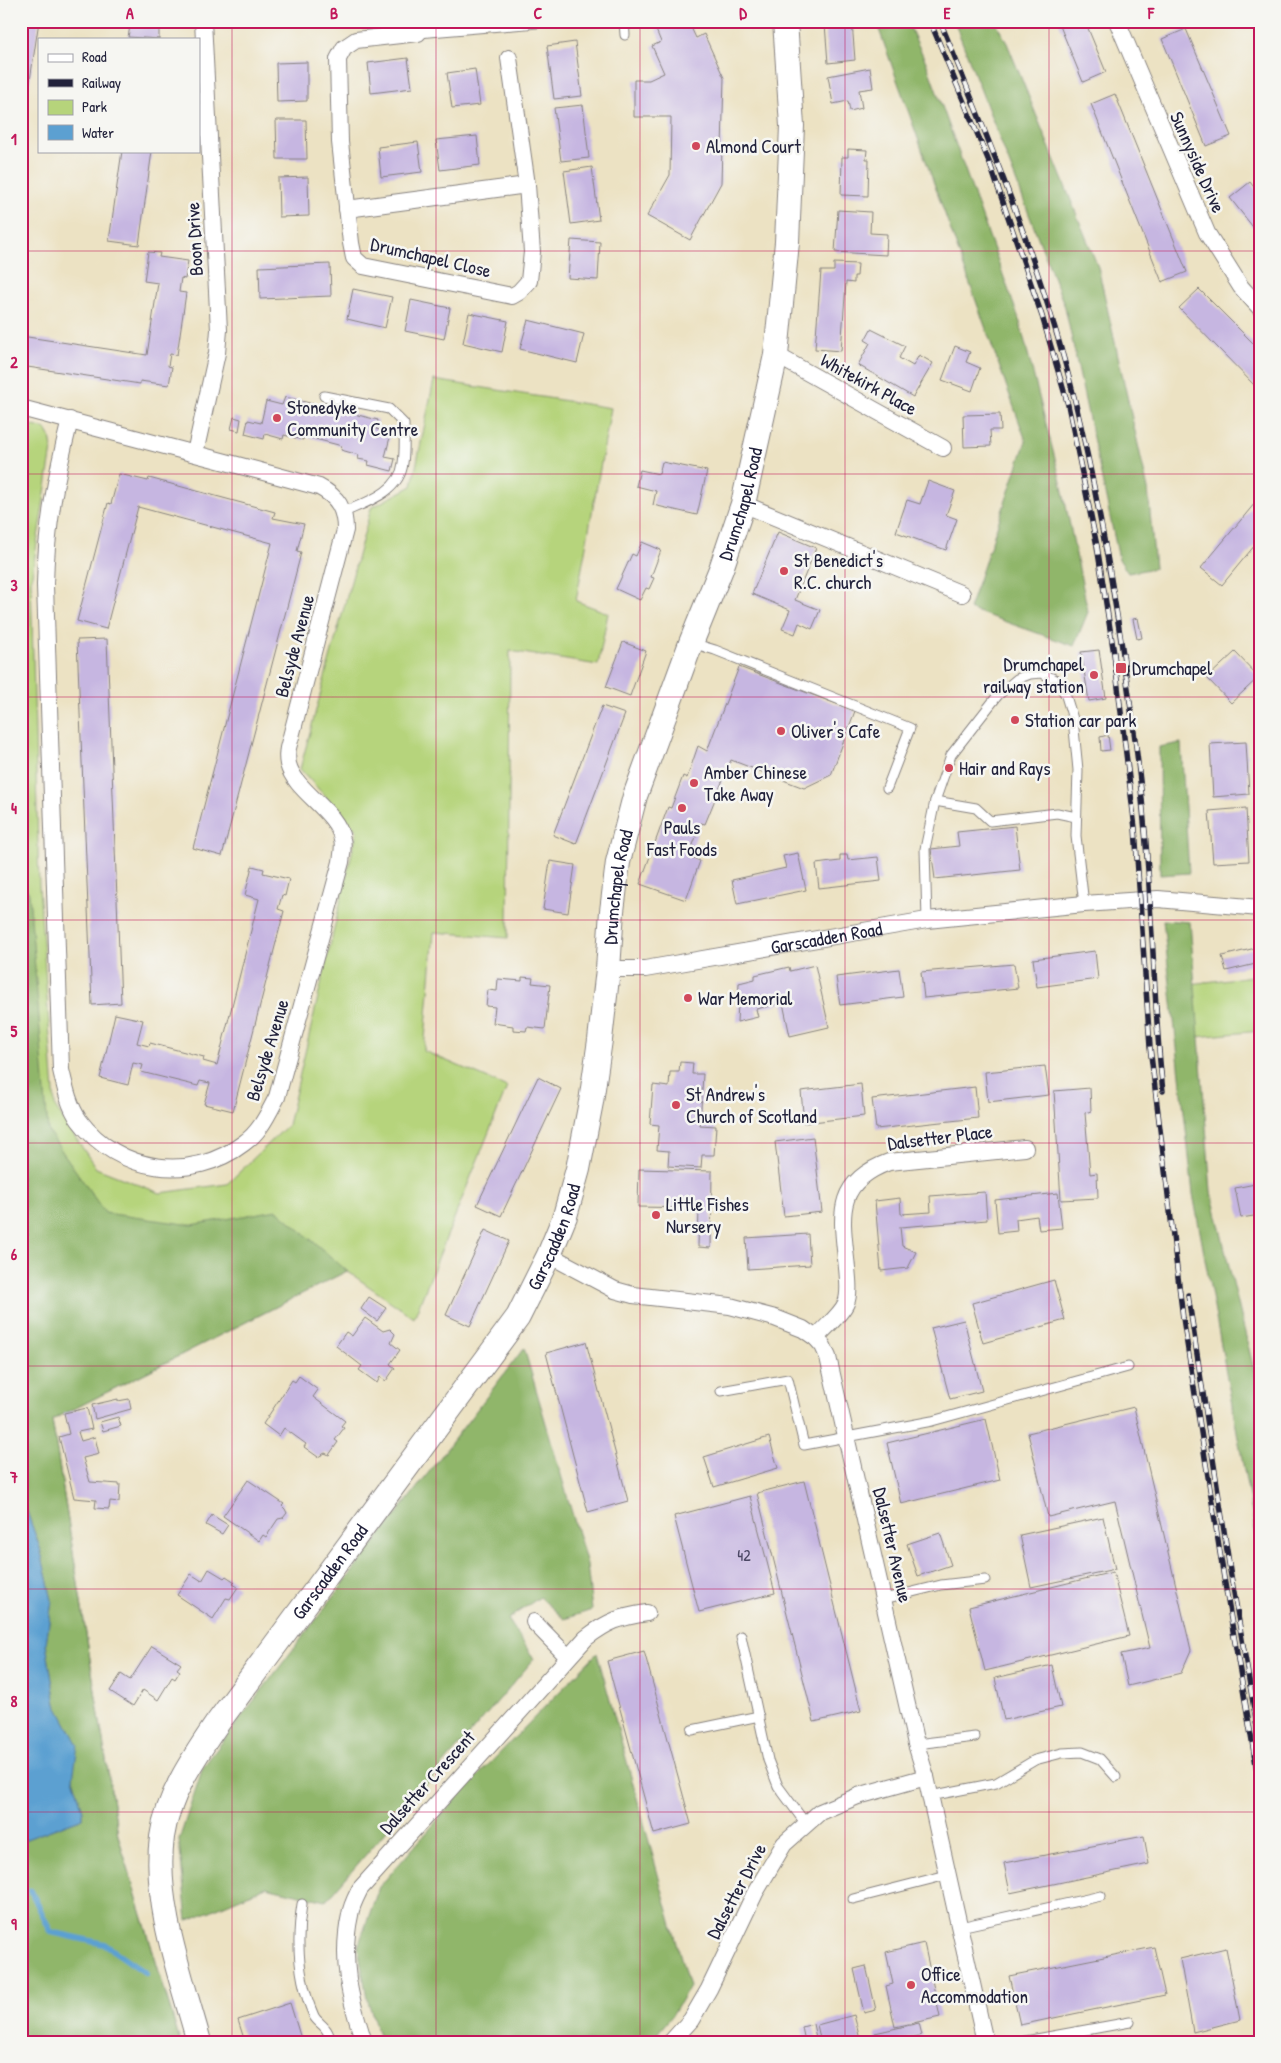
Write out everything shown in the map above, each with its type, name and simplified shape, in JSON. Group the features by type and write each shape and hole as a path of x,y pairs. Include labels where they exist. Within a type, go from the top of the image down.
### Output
{"street":[{"name":"Boon Drive","path":"195,453 218,353 219,330 203,21"},
{"name":"Drumchapel Road","path":"608,969 618,862 635,796 691,643 721,569 743,504 776,355 787,242 792,126 786,21"},
{"name":"Sunnyside Drive","path":"1117,21 1207,233 1241,287 1260,308"},
{"name":"Drumchapel Close","path":"422,27 356,40 344,48 338,58 340,142 347,209 354,258 363,266 512,296 519,292 529,281 532,252 527,185 509,58"},
{"path":"347,209 527,185"},
{"name":"Whitekirk Place","path":"776,355 943,448"},
{"path":"21,408 319,487 330,493 344,512"},
{"name":"Belsyde Avenue","path":"70,420 51,501 44,585 61,1070 67,1096 78,1119 95,1139 132,1162 154,1167 180,1168 203,1164 223,1156 245,1143 252,1136 264,1122 277,1097 343,850 342,838 337,826 296,779 290,770 287,760 288,748 345,530 344,512"},
{"path":"743,504 962,594"},
{"name":"Garscadden Road","path":"199,2042 166,1922 160,1863 162,1836 174,1796 190,1762 216,1725 518,1317 549,1255 565,1216 578,1169 591,1102 608,969 645,968 927,920 1084,904 1158,899 1260,908"},
{"name":"Dalsetter Place","path":"816,1338 846,1302 848,1283 842,1215 846,1197 857,1179 873,1167 889,1162 1025,1148"},
{"name":"Dalsetter Avenue","path":"549,1255 615,1290 633,1295 730,1306 775,1318 803,1329 816,1338 823,1346 828,1357 847,1436 985,2042"},
{"name":"Dalsetter Crescent","path":"364,2042 354,2009 345,1963 350,1914 360,1889 586,1638 604,1624 626,1616 648,1613"},
{"path":"534,1622 568,1656"},
{"name":"Dalsetter Drive","path":"671,2042 691,2020 710,1988 755,1893 784,1844 820,1812 858,1796 926,1777"}],"lane":[{"path":"422,27 538,23 540,21"},
{"path":"624,21 625,35"},
{"path":"324,396 390,408 404,424 404,464 398,479 382,495 344,512"},
{"path":"691,643 716,650 910,728 888,788"},
{"path":"927,920 925,849 935,801 951,755 998,695 1017,679 1030,674 1042,673 1058,681 1066,696 1073,719 1078,770 1076,836 1084,904"},
{"path":"935,801 976,808 990,821 1057,813 1076,817"},
{"path":"721,1391 788,1379 804,1445 932,1420 1128,1368"},
{"path":"884,1599 941,1585 985,1580"},
{"path":"741,1636 768,1760 778,1786 806,1824"},
{"path":"692,1730 759,1716"},
{"path":"916,1744 975,1737"},
{"path":"930,1796 996,1783 1035,1760 1062,1753 1082,1752 1100,1759 1116,1777"},
{"path":"853,1900 947,1875"},
{"path":"960,1927 1101,1896"},
{"path":"302,1904 298,1932 299,1962 307,1999 316,2019 327,2030 331,2042"},
{"path":"1020,2042 1130,2022"}],"green space":[{"path":"876,21 907,21 926,62 1019,319 1061,482 1088,612 1074,646 969,609 1026,441"},
{"path":"954,21 995,21 1007,43 1098,267 1148,489 1155,568 1128,573 1119,559 1065,307"},
{"path":"434,380 611,408 576,601 608,613 598,665 510,651 508,938 434,932 424,1051 507,1087 414,1318 347,1271 52,1420 118,1835 180,2042 21,2042 21,423 46,429 50,436 52,449 31,581 39,886 55,1107 96,1168 160,1193 227,1184 288,1125 357,831 300,769 371,508 412,486"},
{"path":"1181,743 1189,873 1160,875 1159,747"},
{"path":"21,881 29,893 48,1131 105,1213 192,1225 277,1210 347,1271 52,1420 118,1835 180,2042 21,2042 21,1841 83,1818 83,1811 73,1778 77,1745 56,1704 46,1644 52,1600 40,1548 21,1495"},
{"path":"1163,920 1190,922 1211,1191 1260,1395 1260,1556 1193,1194"},
{"path":"1260,975 1260,1031 1196,1037 1191,984"},
{"path":"524,1348 587,1564 592,1610 564,1619 540,1597 508,1619 534,1659 326,1901 266,1887 187,1921 179,1840 203,1767"},
{"path":"597,1653 689,1987 671,2017 650,2042 381,2042 367,1998 358,1947 379,1887 463,1791"}],"water":[{"path":"21,1495 40,1548 52,1600 46,1644 56,1704 78,1745 73,1778 83,1811 83,1818 21,1841"}],"building":[{"path":"21,21 39,21 22,133 21,133"},
{"path":"131,21 159,21 159,38 128,37"},
{"name":"Almond Court","path":"675,21 688,21 696,38 704,34 724,78 721,183 690,240 647,216 670,175 671,117 634,117 634,80 649,80 664,73 652,46 661,42 656,30"},
{"path":"1058,21 1085,21 1106,72 1083,82"},
{"path":"852,22 855,60 828,63 825,24"},
{"path":"1186,29 1231,136 1206,146 1162,39"},
{"path":"575,42 582,96 554,99 547,46"},
{"path":"408,58 412,88 371,93 368,63"},
{"path":"307,62 307,101 277,102 276,63"},
{"path":"870,68 873,88 859,90 862,108 850,111 848,101 833,104 828,76"},
{"path":"475,69 480,105 452,108 447,73"},
{"path":"1115,94 1187,272 1162,282 1091,104"},
{"path":"583,105 589,158 561,161 554,108"},
{"path":"276,120 306,120 307,159 277,159"},
{"path":"477,136 480,165 440,170 436,140"},
{"path":"418,142 422,172 381,177 378,147"},
{"path":"848,149 867,150 866,159 869,159 868,196 841,195 842,157 848,157"},
{"path":"122,152 152,152 139,245 109,241"},
{"path":"592,167 599,220 571,224 564,171"},
{"path":"308,177 309,216 279,217 278,178"},
{"path":"1250,182 1260,195 1260,236 1230,198"},
{"path":"838,210 871,212 870,233 887,234 886,255 835,252"},
{"path":"571,240 600,242 598,280 568,278"},
{"path":"148,252 160,253 159,257 188,261 185,279 181,278 179,292 186,293 177,355 170,354 168,366 172,367 169,385 140,381 140,384 21,366 21,336 147,355 158,283 144,281"},
{"path":"834,263 858,264 854,283 846,282 841,351 815,349 821,271 834,271"},
{"path":"330,264 331,296 260,299 259,267"},
{"path":"353,289 392,297 385,328 347,319"},
{"path":"1199,289 1260,350 1260,385 1257,388 1179,308"},
{"path":"411,300 450,308 444,339 405,331"},
{"path":"469,313 508,321 502,352 463,343"},
{"path":"528,320 584,334 577,363 520,349"},
{"path":"871,329 905,346 899,358 913,366 919,355 933,363 913,397 858,365 870,343 865,340"},
{"path":"955,346 970,352 966,362 980,368 972,391 942,380"},
{"path":"285,397 378,420 376,429 391,433 385,457 395,459 392,471 368,465 369,461 358,459 359,455 341,450 342,446 304,436 303,440 284,435 283,439 265,434 264,439 245,434 248,420 261,423 266,401 282,405"},
{"path":"1000,414 1001,430 990,430 991,446 964,447 963,415"},
{"path":"234,417 241,419 239,431 231,429"},
{"path":"662,462 707,471 697,515 653,505 656,491 636,486 640,470 659,474"},
{"path":"119,474 148,481 149,478 275,512 273,518 304,524 297,551 301,552 299,561 222,856 193,848 272,543 138,507 106,629 77,621 108,503 111,504"},
{"path":"928,481 955,491 946,515 957,519 946,550 896,532 907,500 920,504"},
{"path":"1260,497 1260,539 1222,585 1201,568"},
{"name":"St Benedict's R.C. church","path":"778,532 816,548 795,600 820,610 812,629 799,623 795,634 782,629 790,610 752,594"},
{"path":"642,542 661,550 651,577 654,578 649,589 646,588 640,600 616,589 632,554 636,556"},
{"path":"1138,618 1142,638 1137,639 1133,619"},
{"path":"107,639 121,1003 92,1005 77,640"},
{"path":"623,642 646,651 630,696 606,687"},
{"name":"Drumchapel railway station","path":"1099,650 1106,698 1089,701 1081,652"},
{"path":"1235,652 1259,677 1231,703 1207,678"},
{"name":"Oliver's Cafe","path":"739,667 855,711 831,775 804,788 731,760 705,824 701,823 689,856 700,861 686,900 640,884 668,807 671,808 683,776 687,778 698,746 707,751"},
{"path":"602,706 625,714 576,844 553,835"},
{"path":"1108,735 1110,750 1101,751 1100,737"},
{"path":"1246,742 1249,794 1213,797 1210,744"},
{"path":"1246,808 1249,861 1213,863 1209,811"},
{"path":"1015,826 1020,870 935,879 931,849 959,846 957,832"},
{"path":"798,853 806,890 737,904 732,880 786,868 783,856"},
{"path":"840,855 847,855 848,860 878,857 881,881 819,888 816,864 840,861"},
{"path":"550,861 575,865 568,913 543,909"},
{"path":"252,866 264,869 263,873 289,879 285,896 282,895 278,909 284,911 233,1111 204,1104 210,1083 200,1081 198,1086 141,1072 143,1065 133,1063 128,1085 100,1078 115,1014 143,1020 137,1043 149,1046 150,1043 204,1057 203,1061 217,1065 259,899 245,895"},
{"path":"1260,947 1260,963 1226,971 1222,956"},
{"path":"1095,951 1098,979 1037,987 1033,959"},
{"path":"1014,964 1018,988 924,998 921,972"},
{"path":"815,965 829,1027 790,1036 783,1003 756,1009 758,1017 737,1022 739,983 755,979 755,975 789,967 790,971"},
{"path":"899,969 903,997 840,1005 836,977"},
{"path":"522,977 533,978 532,983 550,985 545,1029 527,1027 526,1031 513,1030 513,1026 493,1023 495,1007 486,1006 488,990 497,991 498,979 522,981"},
{"name":"St Andrew's Church of Scotland","path":"680,1062 693,1063 692,1074 703,1074 700,1125 716,1126 714,1155 702,1155 701,1168 668,1166 669,1151 657,1150 659,1125 650,1124 653,1085 669,1087 670,1072 679,1072"},
{"path":"1045,1066 1049,1095 988,1102 985,1072"},
{"path":"538,1077 561,1089 501,1216 477,1205"},
{"path":"861,1084 864,1116 804,1123 801,1091"},
{"path":"975,1087 978,1118 876,1129 872,1099"},
{"path":"1090,1088 1091,1111 1085,1113 1090,1174 1097,1173 1098,1198 1061,1200 1054,1091"},
{"path":"813,1137 822,1212 784,1216 775,1142"},
{"path":"639,1169 712,1171 711,1248 698,1247 699,1208 638,1207"},
{"path":"1260,1183 1260,1215 1241,1218 1235,1188"},
{"path":"985,1192 987,1220 900,1227 902,1246 916,1252 908,1268 881,1271 875,1201 900,1198 901,1214 931,1212 930,1196"},
{"path":"1058,1193 1062,1228 1039,1230 1037,1216 1016,1219 1017,1231 998,1233 995,1200"},
{"path":"485,1230 509,1241 470,1326 446,1315"},
{"path":"808,1234 810,1265 748,1269 746,1238"},
{"path":"1054,1280 1065,1320 983,1343 972,1303"},
{"path":"369,1297 386,1308 377,1321 361,1309"},
{"path":"365,1318 383,1331 390,1329 395,1334 391,1343 400,1350 390,1364 395,1368 386,1381 380,1377 377,1383 359,1370 362,1366 336,1346 346,1332 352,1336"},
{"path":"964,1320 982,1391 950,1399 931,1328"},
{"path":"586,1342 628,1501 588,1512 546,1353"},
{"path":"299,1376 318,1390 313,1397 345,1421 341,1426 344,1428 335,1440 338,1442 329,1455 325,1453 318,1457 304,1447 306,1444 284,1428 279,1436 263,1424 292,1380 295,1382"},
{"path":"118,1399 118,1401 129,1399 131,1409 95,1419 92,1405"},
{"path":"1134,1407 1191,1650 1181,1673 1128,1686 1121,1654 1150,1648 1115,1501 1048,1517 1028,1433"},
{"path":"87,1408 92,1429 78,1432 81,1441 95,1437 99,1454 83,1458 90,1482 120,1484 119,1502 110,1501 109,1509 95,1508 96,1500 74,1498 59,1437 69,1434 64,1413"},
{"path":"118,1417 121,1426 103,1431 100,1422"},
{"path":"986,1419 1000,1480 901,1504 887,1443"},
{"path":"769,1437 778,1468 714,1487 704,1457"},
{"path":"248,1480 284,1504 282,1506 287,1513 283,1518 278,1519 266,1537 263,1535 259,1541 223,1516"},
{"path":"804,1481 861,1711 814,1722 757,1493"},
{"path":"750,1496 775,1593 699,1612 674,1516"},
{"path":"212,1515 228,1525 222,1534 206,1525"},
{"path":"1103,1517 1115,1569 1031,1587 1020,1535"},
{"path":"940,1533 951,1565 918,1576 907,1544"},
{"path":"209,1569 224,1578 226,1576 235,1582 233,1584 238,1587 230,1599 226,1598 213,1619 177,1595 191,1574 202,1581"},
{"path":"1113,1572 1129,1636 985,1671 969,1607"},
{"path":"152,1646 181,1664 177,1669 180,1671 175,1679 172,1677 158,1700 143,1690 133,1706 110,1691 121,1674 130,1680"},
{"path":"644,1651 691,1824 654,1834 607,1661"},
{"path":"1052,1665 1061,1707 1004,1720 995,1678"},
{"path":"1144,1836 1149,1864 1010,1893 1004,1863"},
{"name":"Office Accommodation","path":"924,1943 940,2017 895,2027 886,1986 893,1984 886,1952"},
{"path":"1154,1947 1165,1995 1020,2025 1009,1976"},
{"path":"1226,1948 1240,2020 1193,2032 1180,1959"},
{"path":"866,1966 876,2010 864,2013 854,1969"},
{"path":"290,2003 302,2042 245,2042 238,2020"},
{"path":"854,2015 861,2042 821,2042 817,2025"},
{"path":"919,2023 922,2035 893,2042 877,2042 875,2033"},
{"path":"813,2024 817,2042 805,2042 802,2027"}],"waterway":[{"path":"31,1891 51,1932 104,1944 146,1973"}],"railway":[{"path":"930,21 990,164 1042,316 1068,405 1097,546 1114,654 1135,828 1150,1047 1183,1318 1224,1578 1260,1788"},
{"path":"940,21 997,161 1048,304 1075,401 1094,485 1117,612 1140,784 1147,852 1157,1027 1163,1091"},
{"path":"1188,1295 1230,1570 1260,1743"}],"place":[{"name":"Almond Court","path":"696,146"},
{"name":"Stonedyke Community Centre","path":"277,418"},
{"name":"St Benedict's R.C. church","path":"784,571"},
{"name":"Drumchapel","path":"1121,668"},
{"name":"Drumchapel railway station","path":"1094,675"},
{"name":"Station car park","path":"1015,720"},
{"name":"Oliver's Cafe","path":"781,731"},
{"name":"Hair and Rays","path":"949,768"},
{"name":"Amber Chinese Take Away","path":"694,783"},
{"name":"Pauls Fast Foods","path":"682,808"},
{"name":"War Memorial","path":"688,998"},
{"name":"St Andrew's Church of Scotland","path":"676,1105"},
{"name":"Little Fishes Nursery","path":"656,1215"},
{"name":"Office Accommodation","path":"911,1985"}]}
